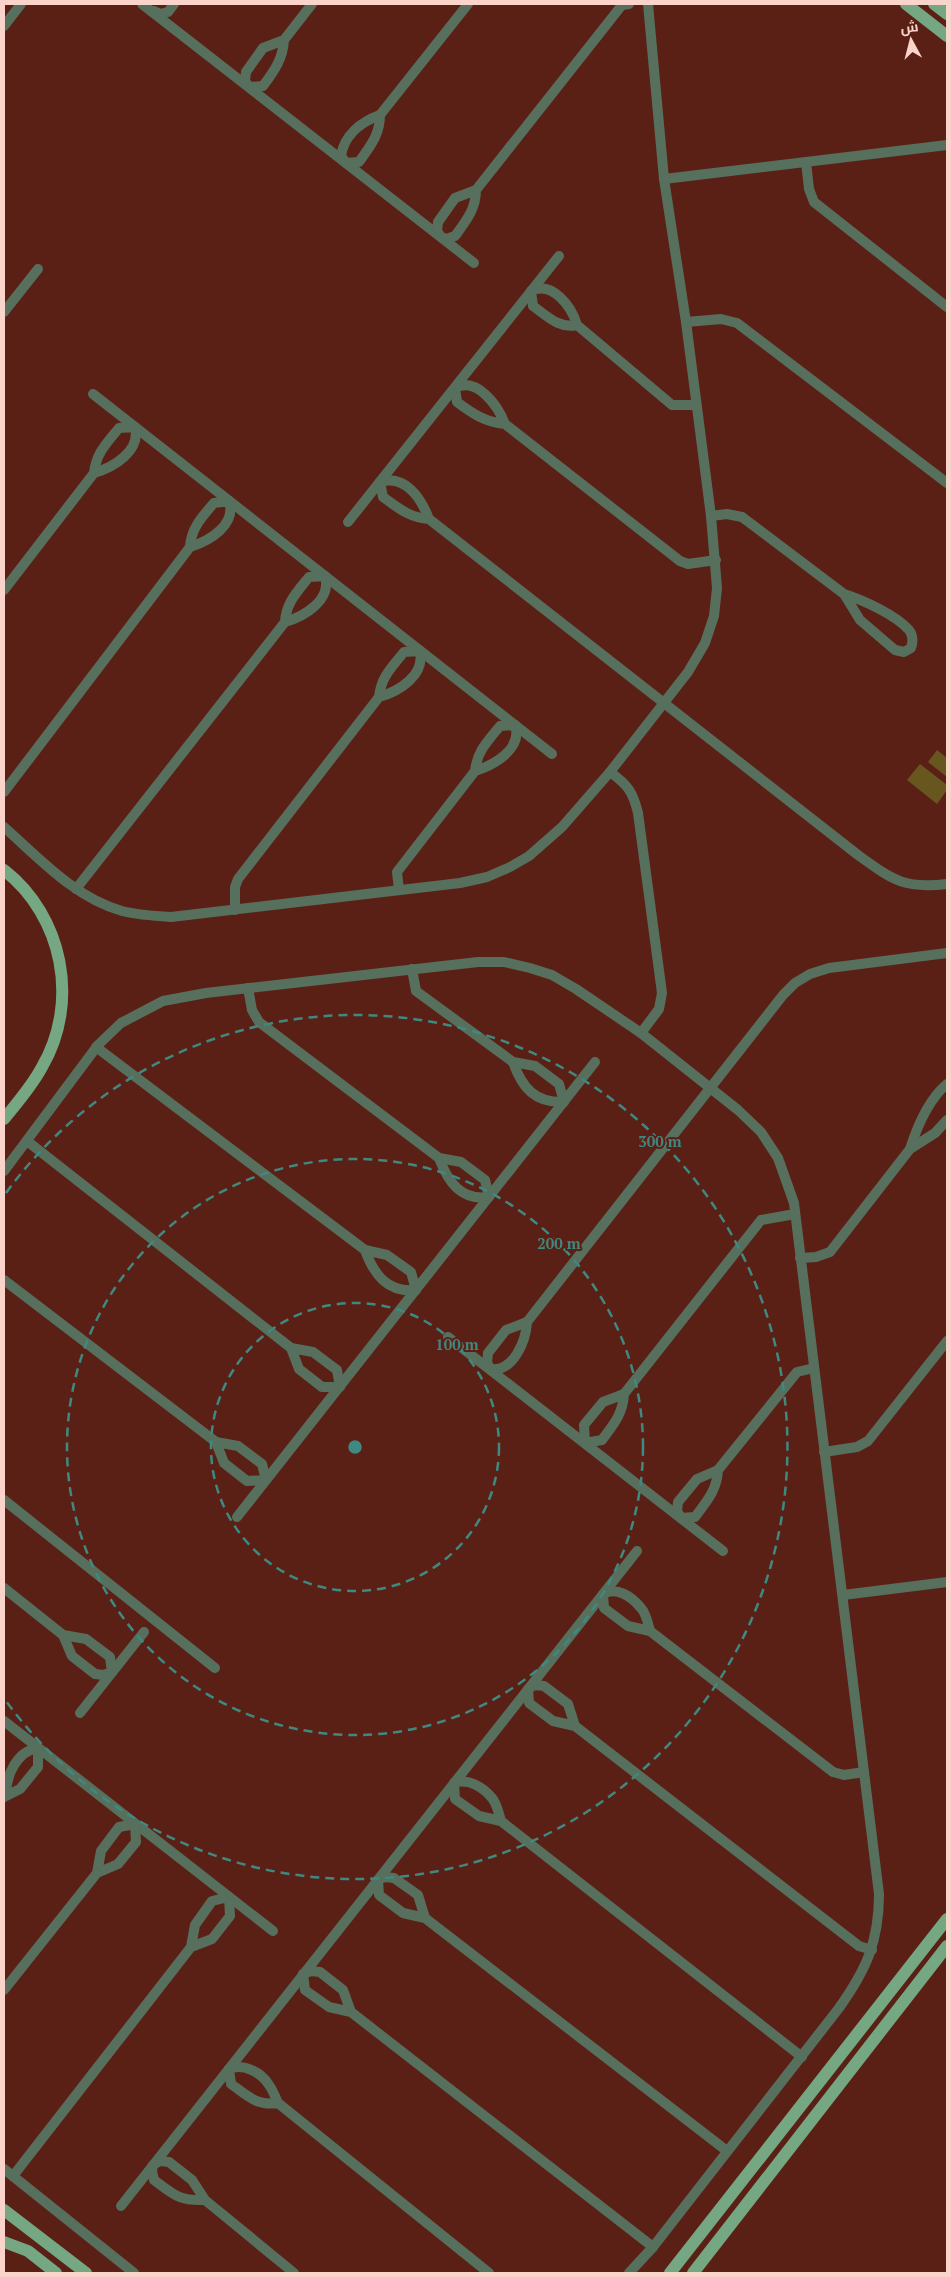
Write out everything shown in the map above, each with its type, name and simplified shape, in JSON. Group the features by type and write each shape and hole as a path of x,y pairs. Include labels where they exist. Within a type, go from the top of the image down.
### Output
{"main road":[{"path":"906,4 947,36"},
{"path":"934,4 947,14"},
{"path":"4,870 29,894 48,922 57,946 62,972 62,1004 58,1031 43,1066 4,1120"},
{"path":"670,2273 947,1919"},
{"path":"693,2273 947,1946"},
{"path":"4,2210 86,2273"},
{"path":"4,2231 56,2273"},
{"path":"4,2242 28,2251"}],"street":[{"path":"4,26 21,4"},
{"path":"142,4 153,9 168,12 174,4"},
{"path":"284,40 284,53 280,62 263,86 249,87 245,81 246,72 263,48 284,40 312,4"},
{"path":"346,163 341,156 342,148 359,124 380,115 468,4"},
{"path":"476,190 476,203 472,212 455,236 446,239 441,237 437,231 438,222 456,198 476,190 622,5 629,4"},
{"path":"4,827 76,889 101,904 142,915 171,917 460,883 487,877 510,867 529,856 546,842 610,772 664,703 688,672 705,643 714,616 717,588 711,516 686,322 664,179 648,4"},
{"path":"153,9 249,87 474,263"},
{"path":"346,163 359,162 380,128 380,115"},
{"path":"664,179 947,145"},
{"path":"806,162 809,189 814,202 947,307"},
{"path":"348,522 559,256"},
{"path":"4,312 38,269"},
{"path":"531,291 538,287 547,288 570,307 577,325 672,405 696,405"},
{"path":"531,291 533,306 557,323 567,327 577,325"},
{"path":"686,322 722,318 738,323 947,483"},
{"path":"455,388 463,384 471,384 494,403 505,424 680,561 688,564 716,560"},
{"path":"455,388 457,402 481,419 491,423 505,424"},
{"path":"93,394 552,754"},
{"path":"94,473 115,466 135,443 137,435 135,427"},
{"path":"4,590 94,473 95,460 100,451 119,428 135,427"},
{"path":"380,482 389,479 397,480 421,498 429,518 891,879 909,885 947,884"},
{"path":"380,482 383,497 407,515 417,518 429,518"},
{"path":"4,792 190,547 210,540 230,518 232,510 230,501"},
{"path":"190,547 190,535 214,503 230,501"},
{"path":"711,516 727,514 742,517 844,594 862,600 909,630 913,639 912,648 904,652 895,650 860,620 844,594"},
{"path":"76,889 285,622 306,615 325,593 327,585 325,576"},
{"path":"285,622 285,610 290,600 309,578 325,576"},
{"path":"379,697 400,690 420,668 422,659 420,651"},
{"path":"235,910 235,887 238,879 379,697 380,684 385,675 404,652 420,651"},
{"path":"399,890 397,872 475,771 476,758 481,749 500,726 515,726"},
{"path":"475,771 496,764 516,742 518,734 515,726"},
{"path":"610,772 634,794 662,993 659,1009 641,1033"},
{"path":"490,1369 487,1362 488,1353 506,1330 527,1322 709,1088 783,995 795,983 810,974 829,968 947,953"},
{"path":"4,1171 96,1047 121,1023 163,1001 248,988 478,962 504,962 530,968 552,976 576,989 641,1033 738,1110 761,1132 778,1158 795,1214 879,1894 879,1912 872,1950 856,1985 802,2057 630,2273"},
{"path":"412,969 416,991 513,1062 535,1066 559,1084 564,1102"},
{"path":"248,988 252,1010 259,1022 439,1158 461,1162 485,1180 489,1197"},
{"path":"96,1047 365,1250 387,1254 412,1272 416,1290"},
{"path":"513,1062 521,1083 544,1101 564,1102"},
{"path":"237,1517 595,1062"},
{"path":"910,1149 915,1132 947,1084"},
{"path":"800,1258 816,1257 830,1252 910,1149 935,1133 947,1120"},
{"path":"27,1141 291,1348 313,1352 337,1370 340,1387"},
{"path":"439,1158 447,1179 470,1197 489,1197"},
{"path":"585,1443 584,1425 603,1402 624,1394 761,1220 795,1214"},
{"path":"365,1250 373,1271 396,1290 416,1290"},
{"path":"4,1280 216,1442 238,1446 262,1464 266,1480"},
{"path":"490,1369 505,1368 523,1344 527,1334 527,1322"},
{"path":"448,1337 723,1551"},
{"path":"824,1452 857,1447 868,1441 947,1341"},
{"path":"291,1348 299,1369 322,1387 331,1389 340,1387"},
{"path":"681,1518 677,1511 678,1502 696,1479 718,1470 797,1372 814,1368"},
{"path":"585,1443 602,1440 620,1416 624,1394"},
{"path":"216,1442 224,1463 247,1481 266,1480"},
{"path":"681,1518 695,1517 714,1493 718,1470"},
{"path":"4,1500 215,1668"},
{"path":"121,2206 637,1551"},
{"path":"843,1595 947,1582"},
{"path":"4,1588 64,1634 86,1639 110,1657 112,1672"},
{"path":"603,1594 610,1590 619,1591 642,1608 650,1631"},
{"path":"603,1594 604,1608 628,1626 650,1631 833,1772 844,1775 864,1772"},
{"path":"80,1713 144,1632"},
{"path":"64,1634 72,1656 95,1674 104,1675 112,1672"},
{"path":"528,1689 535,1685 544,1686 568,1704 575,1726"},
{"path":"528,1689 529,1703 554,1721 575,1726 859,1946 872,1950"},
{"path":"4,1721 273,1931"},
{"path":"38,1748 38,1767 20,1790 5,1796 7,1777 23,1754 38,1748"},
{"path":"454,1783 461,1780 470,1781 493,1799 501,1821"},
{"path":"454,1783 455,1798 479,1816 501,1821 802,2057"},
{"path":"97,1873 118,1864 136,1842 135,1824"},
{"path":"4,1990 97,1873 101,1851 119,1827 135,1824"},
{"path":"378,1880 385,1877 394,1878 418,1896 425,1918"},
{"path":"378,1880 379,1895 403,1913 425,1918 727,2151"},
{"path":"190,1947 212,1939 230,1916 229,1897"},
{"path":"13,2176 190,1947 194,1925 212,1901 229,1897"},
{"path":"303,1974 320,1972 343,1990 351,2012"},
{"path":"303,1974 305,1990 329,2007 351,2012 653,2246"},
{"path":"229,2069 237,2066 246,2066 269,2084 278,2103 490,2273"},
{"path":"229,2069 231,2084 255,2101 266,2105 278,2103"},
{"path":"153,2165 160,2161 169,2162 192,2180 206,2200 294,2273"},
{"path":"153,2165 154,2180 178,2197 189,2201 206,2200"},
{"path":"4,2169 134,2273"}],"shaded area":[{"path":"937,750 947,758 947,777 928,762"},
{"path":"920,764 947,785 947,790 937,804 907,780"}]}
